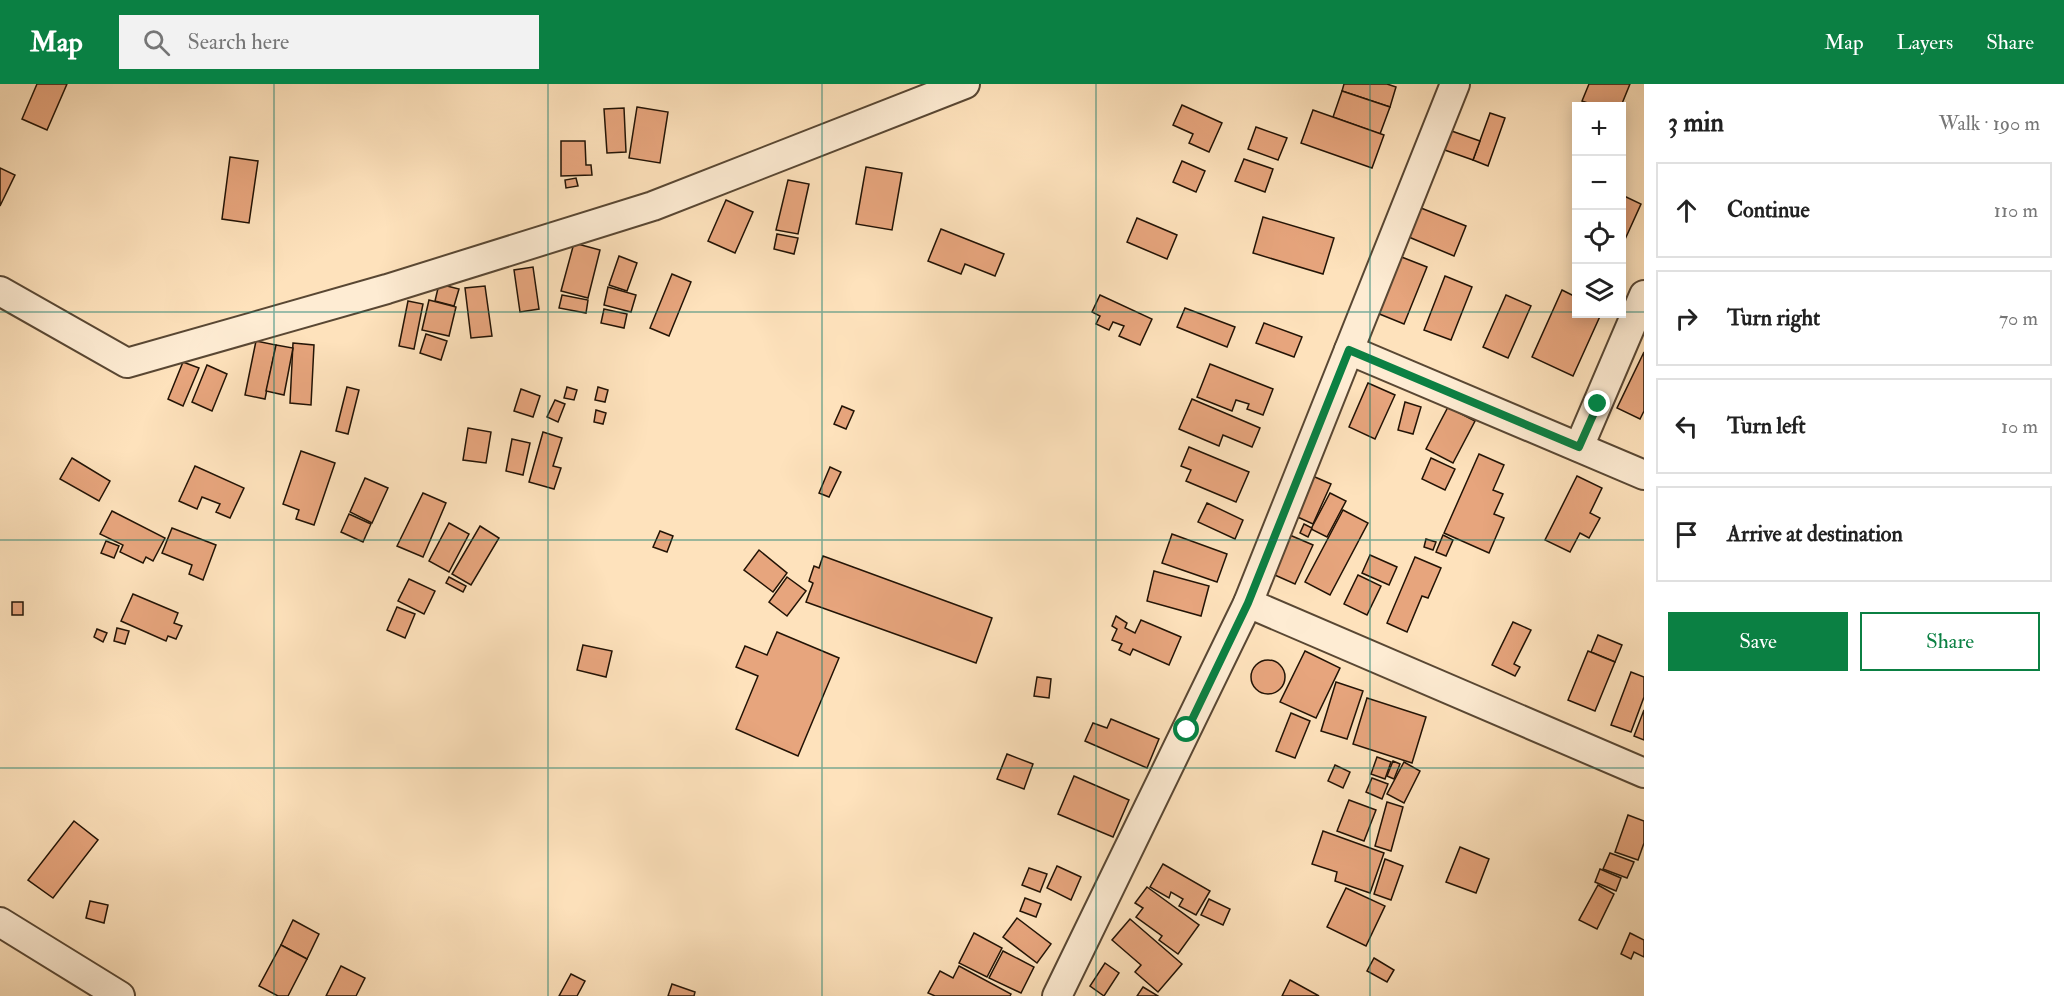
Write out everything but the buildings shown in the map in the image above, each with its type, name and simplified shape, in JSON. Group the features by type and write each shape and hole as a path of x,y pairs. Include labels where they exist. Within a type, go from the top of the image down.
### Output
{"street":[{"path":"0,291 127,363 405,284 653,206 965,84"},
{"path":"1066,993 1248,603 1455,84"},
{"path":"1579,447 1644,295"},
{"path":"1349,350 1644,475"},
{"path":"1248,603 1644,773"},
{"path":"0,922 120,996"}],"route":[{"path":"1187,730 1248,603 1349,350 1579,447 1598,404"}]}
